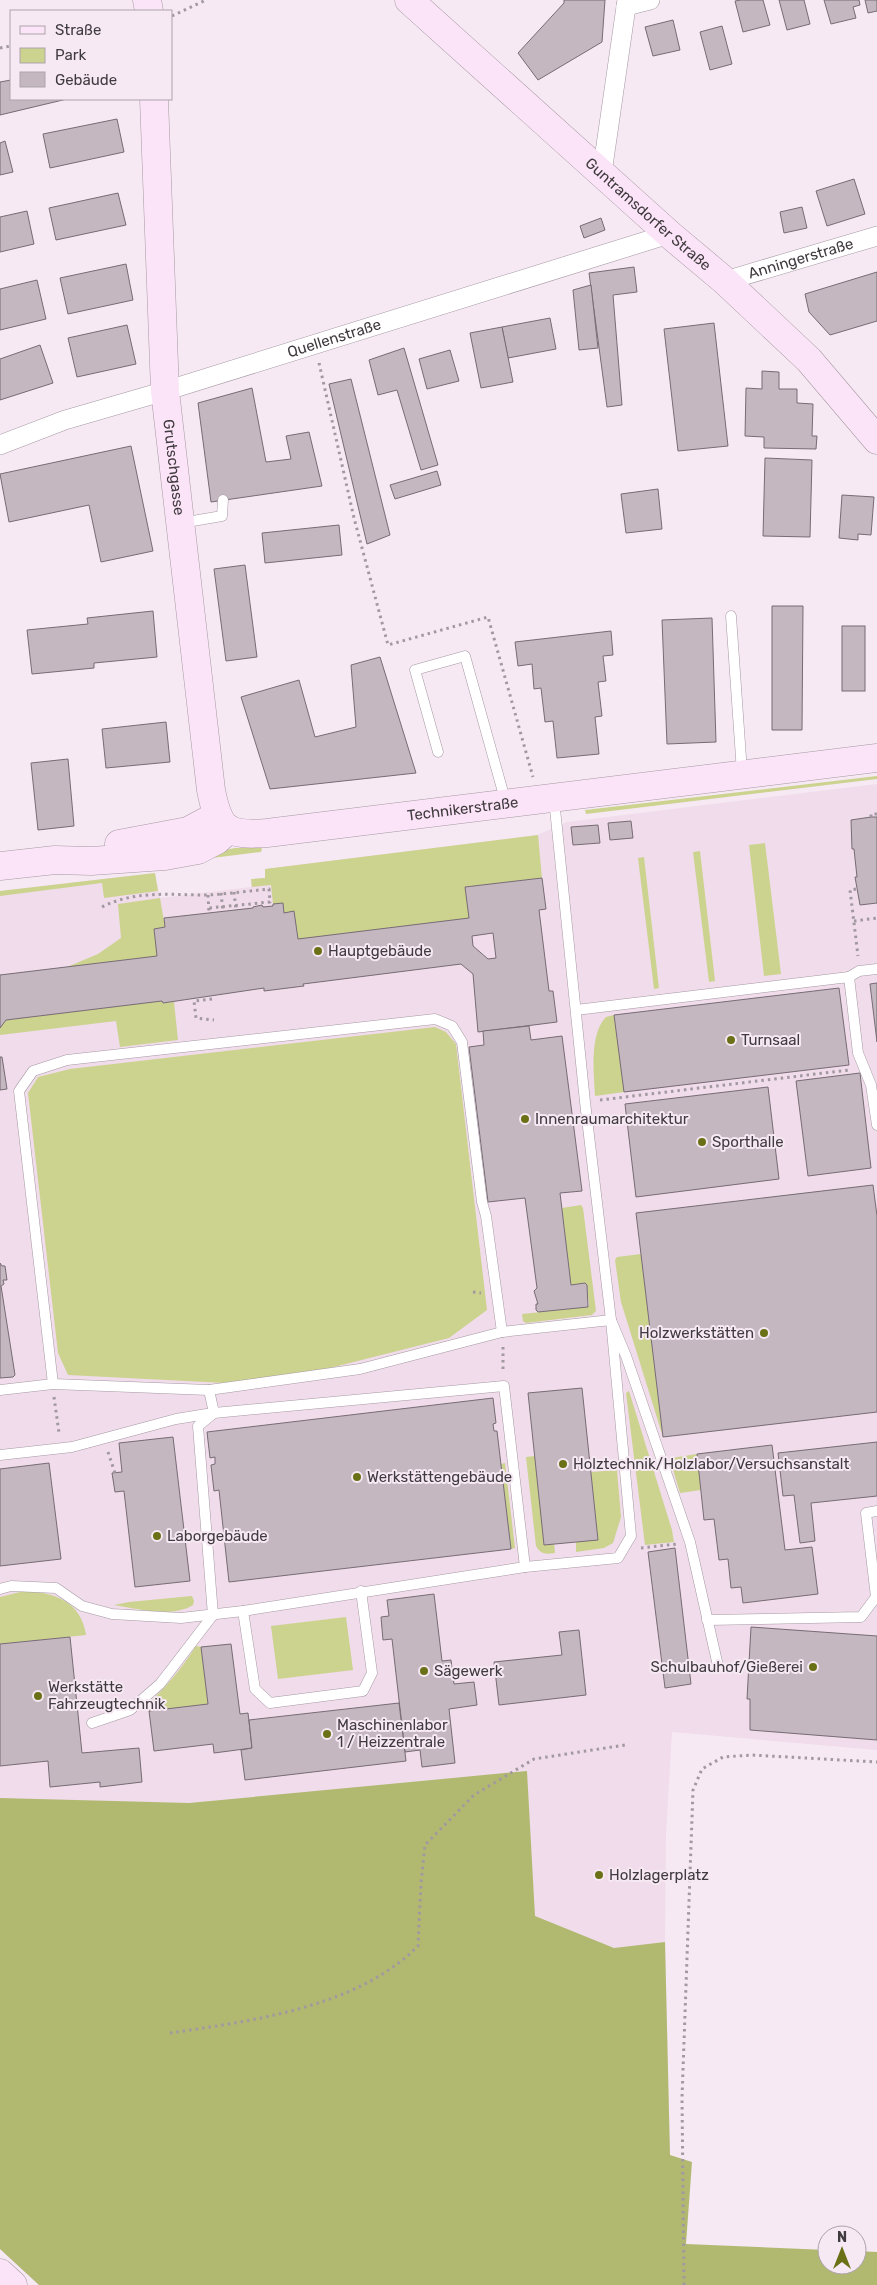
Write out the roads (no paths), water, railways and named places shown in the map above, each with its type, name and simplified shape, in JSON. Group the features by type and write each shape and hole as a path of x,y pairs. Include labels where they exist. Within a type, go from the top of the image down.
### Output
{"street":[{"name":"Guntramsdorfer Straße","path":"409,0 669,234 724,281 809,360 877,440"},
{"path":"602,173 627,3 650,0"},
{"name":"Grutschgasse","path":"154,100 165,392 180,523 222,822"},
{"name":"Quellenstraße","path":"0,445 65,420 165,392 669,234"},
{"name":"Anningerstraße","path":"724,281 877,236"},
{"name":"Technikerstraße","path":"222,822 246,834 267,833 877,758"},
{"path":"0,866 55,860 91,861 165,856 198,850 216,840 222,822"},
{"path":"0,2273 13,2285"}],"lane":[{"path":"180,523 222,516 223,500"},
{"path":"732,616 742,775"},
{"path":"438,752 415,670 465,656 506,804"},
{"path":"0,1589 11,1586 56,1588 82,1606 112,1614 181,1618 242,1611 525,1567 618,1558 631,1536 611,1320 584,1102 576,1010 546,798"},
{"path":"576,1010 849,977 860,971 877,969"},
{"path":"849,977 858,1053 872,1085 877,1125"},
{"path":"53,1384 19,1091 32,1071 67,1060 435,1019 452,1026 462,1042 482,1202 486,1216 502,1332"},
{"path":"0,1390 53,1384 209,1390 360,1369 502,1332 611,1320"},
{"path":"611,1320 626,1356 690,1542 718,1666"},
{"path":"0,1455 72,1447 176,1419 214,1413 504,1386 525,1567"},
{"path":"209,1390 214,1413"},
{"path":"92,1723 130,1710 160,1684 213,1615 198,1426 214,1413"},
{"path":"707,1620 861,1617 876,1597 866,1513 877,1511"},
{"path":"242,1611 256,1689 270,1703 362,1691 372,1674 361,1591"}],"place":[{"name":"Hauptgebäude","path":"318,951"},
{"name":"Turnsaal","path":"731,1040"},
{"name":"Innenraumarchitektur","path":"525,1119"},
{"name":"Sporthalle","path":"702,1142"},
{"name":"Holzwerkstätten","path":"764,1333"},
{"name":"Holztechnik/Holzlabor/Versuchsanstalt","path":"563,1464"},
{"name":"Werkstättengebäude","path":"357,1477"},
{"name":"Laborgebäude","path":"157,1536"},
{"name":"Schulbauhof/Gießerei","path":"813,1667"},
{"name":"Sägewerk","path":"424,1671"},
{"name":"Werkstätte Fahrzeugtechnik","path":"38,1696"},
{"name":"Maschinenlabor 1 / Heizzentrale","path":"327,1734"},
{"name":"Holzlagerplatz","path":"599,1875"}]}
